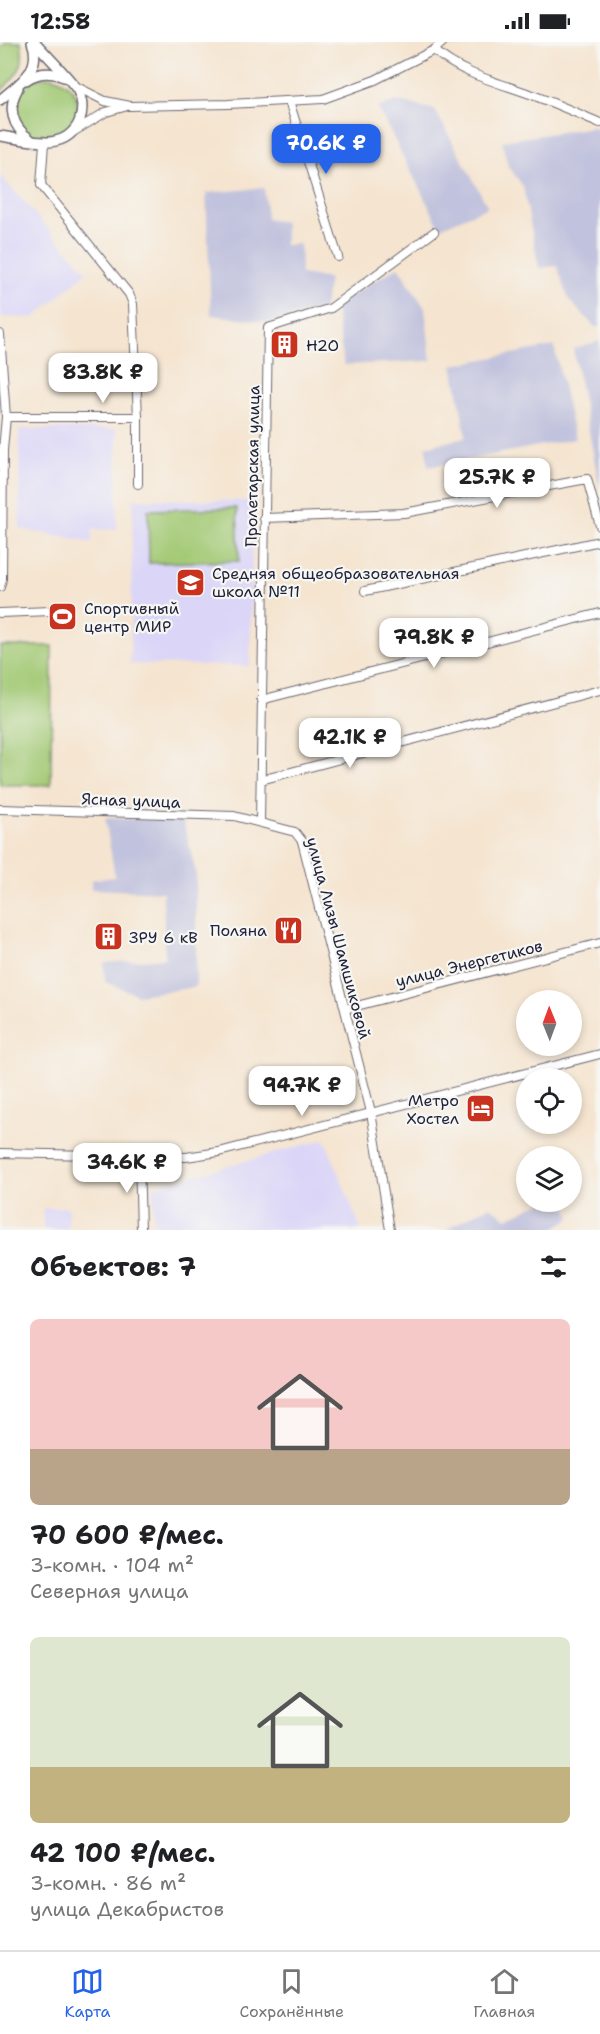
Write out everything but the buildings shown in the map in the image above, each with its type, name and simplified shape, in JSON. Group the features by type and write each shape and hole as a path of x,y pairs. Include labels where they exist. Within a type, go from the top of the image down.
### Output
{"main road":[{"path":"0,136 41,143 58,141 70,135 78,124 82,111 80,97 71,83 34,42"},
{"path":"34,42 33,63 12,105 13,119 20,131 41,143"},
{"path":"0,100 21,84 43,73 56,74 71,83"}],"street":[{"path":"70,135 106,112 129,106 323,99 375,80 434,50 443,42"},
{"path":"434,50 474,75 537,96 600,123"},
{"path":"71,83 105,101 129,106"},
{"path":"289,101 338,257"},
{"path":"41,143 41,185 129,294 133,304 138,417 138,484"},
{"name":"Пролетарская улица","path":"260,821 268,328 331,308 434,232"},
{"path":"0,334 6,417 3,450 2,579 0,588"},
{"path":"6,417 138,417"},
{"path":"264,518 404,513 586,479 600,526"},
{"path":"365,591 600,541"},
{"path":"0,614 51,611"},
{"path":"261,700 600,613"},
{"path":"261,780 600,690"},
{"name":"Ясная улица","path":"0,809 234,816 260,821"},
{"name":"улица Лизы Шамшиковой","path":"260,821 296,832 302,841 371,1112 390,1230"},
{"name":"улица Энергетиков","path":"345,1009 600,943"},
{"path":"0,1153 186,1157 219,1152 600,1053"},
{"path":"139,1157 141,1230"}],"shaded area":[{"path":"396,101 435,110 488,207 440,228 378,108"},
{"path":"593,127 600,129 600,327 595,327 569,300 557,266 539,268 523,186 508,166 502,141"},
{"path":"0,175 87,272 34,318 0,317"},
{"path":"264,188 267,219 285,222 285,245 300,244 301,274 329,279 324,308 269,322 211,315 206,193"},
{"path":"398,267 425,308 431,361 344,365 335,305"},
{"path":"600,341 600,488 573,349"},
{"path":"554,346 575,439 428,467 426,447 466,437 453,365"},
{"path":"19,429 117,429 117,529 92,530 92,543 20,529"},
{"name":"Средняя общеобразовательная школа №11","path":"133,499 253,501 250,666 130,664"},
{"path":"105,818 183,820 196,873 196,987 138,995 105,982 104,963 165,958 163,892 91,889 91,880 115,877"},
{"path":"325,1139 361,1230 154,1230 153,1187"},
{"path":"490,1206 507,1218 520,1212 568,1212 571,1218 550,1230 445,1230"},
{"path":"68,1207 68,1230 43,1230 43,1208"}],"green space":[{"path":"7,42 21,42 22,59 19,70 0,92 0,48"},
{"path":"47,77 64,82 69,86 73,91 78,108 73,125 69,130 64,134 47,139 30,134 25,130 21,125 16,108 21,91 25,86 30,82"},
{"path":"237,508 239,561 149,563 148,510"},
{"path":"0,646 52,646 51,785 0,785"}],"place":[{"name":"Н2О","path":"285,345"},
{"name":"Средняя общеобразовательная школа №11","path":"191,582"},
{"name":"Спортивный центр МИР","path":"63,617"},
{"name":"Поляна","path":"288,930"},
{"name":"ЗРУ 6 кВ","path":"108,937"},
{"name":"Метро Хостел","path":"480,1109"}]}
